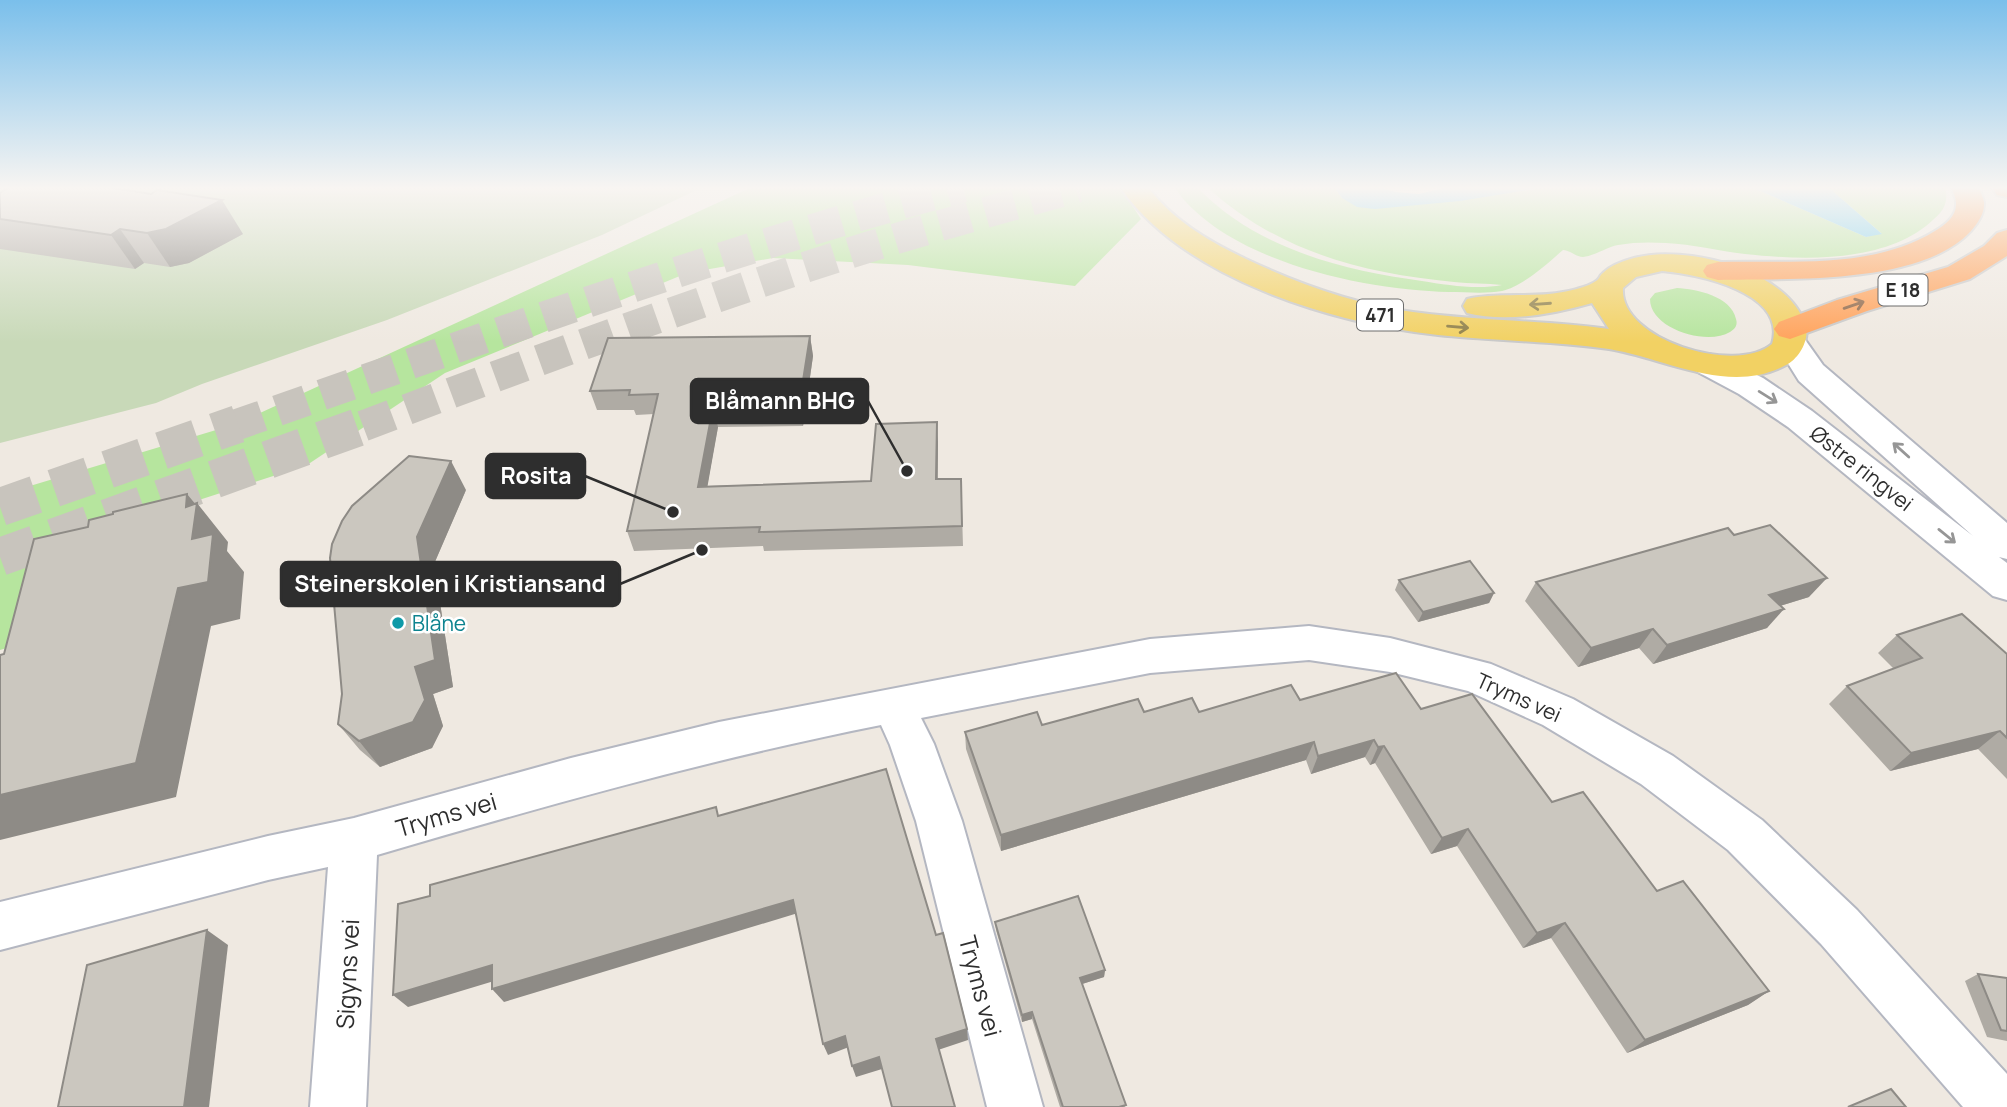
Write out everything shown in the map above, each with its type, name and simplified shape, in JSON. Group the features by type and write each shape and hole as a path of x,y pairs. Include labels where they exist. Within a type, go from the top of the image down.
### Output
{"highway":[{"name":"E 18","path":"1718,271 1864,264 1920,250 1941,239"},
{"name":"E 18","path":"1790,335 1854,304 1944,278 1985,260 2007,239"}],"main road":[{"name":"471","path":"1191,239 1211,253 1283,288 1341,306 1435,325 1599,337 1660,349 1708,364 1746,366 1762,363 1785,350 1790,335 1781,310 1772,300 1748,284 1718,271 1680,263 1645,263 1619,272 1606,288 1587,296 1547,304 1433,304 1349,291 1295,275 1220,239"},
{"name":"471","path":"1606,288 1606,300 1623,326 1660,349"}],"street":[{"name":"Østre ringvei","path":"1790,335 1800,360 1811,373 2007,545"},
{"name":"Østre ringvei","path":"1708,364 1751,386 1800,419 2007,585"},
{"name":"Tryms vei","path":"0,926 268,858 354,840 585,775 719,741 964,690 1150,656 1309,643 1390,654 1476,677 1558,712 1657,770 1745,835 1847,936 2000,1107"},
{"name":"Tryms vei","path":"893,706 912,744 939,821 1015,1107"},
{"name":"Sigyns vei","path":"338,1107 354,840"}],"green space":[{"path":"0,239 593,239 387,320 202,384 156,403 0,443"},
{"path":"640,239 1122,239 1075,286 908,265 773,258 687,273 445,373 307,465 54,547 40,638 0,650 0,495 236,424"},
{"path":"1234,239 1268,239 1331,263 1432,283 1472,287 1502,285 1460,283 1386,272 1353,265 1283,239 1905,239 1863,253 1815,258 1745,254 1648,242 1618,245 1583,257 1563,250 1534,274 1510,289 1476,293 1415,290 1338,278 1261,253"},
{"path":"1677,288 1703,292 1720,299 1733,311 1737,321 1735,328 1720,336 1708,337 1695,336 1669,326 1652,310 1650,299 1655,293"}],"building":[{"path":"810,336 799,406 713,407 698,487 871,481 876,424 937,422 936,479 961,479 962,526 759,532 760,527 627,531 658,394 629,395 630,390 590,391 608,338"},
{"name":"Blåne","path":"409,456 451,461 417,537 435,660 415,667 425,700 413,722 359,741 338,724 342,694 330,558 332,544 352,506"},
{"path":"187,494 186,507 197,503 192,539 213,534 208,582 178,588 136,763 0,795 0,655 4,654 34,539 88,527 89,520 113,512"},
{"path":"1770,525 1827,578 1769,595 1784,609 1667,645 1653,629 1591,648 1536,582 1728,528 1734,535"},
{"path":"1470,561 1494,593 1423,612 1399,580"},
{"path":"1962,614 2007,654 2007,738 2000,731 1911,753 1847,686 1922,658 1897,635"},
{"path":"1396,673 1421,709 1472,694 1552,802 1583,792 1657,891 1683,881 1769,991 1645,1040 1565,923 1537,933 1468,829 1442,838 1384,746 1378,747 1374,740 1318,756 1314,742 1001,835 965,732 1037,712 1042,725 1138,699 1144,712 1192,698 1199,712 1291,685 1300,700"},
{"path":"886,769 936,935 943,933 967,1029 936,1039 955,1107 892,1107 879,1057 852,1066 845,1036 823,1044 793,900 492,989 492,965 393,995 398,904 430,896 430,885 716,807 718,816"},
{"path":"1078,896 1105,970 1080,978 1126,1105 1119,1107 1063,1107 1032,1012 1022,1015 995,922"},
{"path":"207,930 184,1107 58,1107 87,965"},
{"path":"1978,974 2007,978 2007,1031 2001,1030"},
{"path":"1891,1089 1906,1107 1848,1107"}],"tunnel":[{"path":"233,426 505,331 782,239"},
{"path":"363,426 692,306 896,239"},
{"path":"0,507 238,424"},
{"path":"0,557 367,424"}],"place":[{"name":"Blåmann BHG","path":"907,471"},
{"name":"Rosita","path":"673,512"},
{"name":"Steinerskolen i Kristiansand","path":"702,550"},
{"name":"Blåne","path":"398,623"}]}
